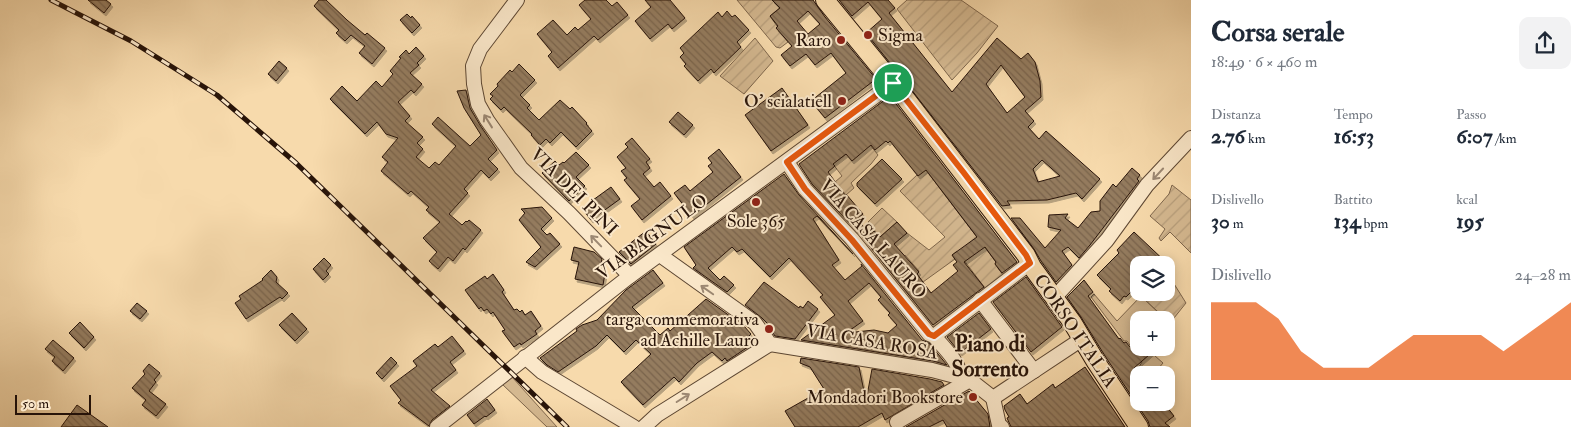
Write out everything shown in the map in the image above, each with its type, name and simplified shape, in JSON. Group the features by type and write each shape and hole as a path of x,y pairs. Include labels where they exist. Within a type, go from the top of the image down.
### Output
{"main road":[{"name":"CORSO ITALIA","path":"825,0 964,173 1026,255 1072,322 1139,427"}],"street":[{"name":"VIA DEI PINI","path":"517,0 480,49 473,66 478,104 520,168 569,213 630,276"},
{"name":"VIA BAGNULO","path":"437,427 630,276 893,83"},
{"path":"1055,297 1107,240 1147,185 1191,138"},
{"name":"VIA CASA LAURO","path":"787,162 805,189 852,240 929,334 934,336 965,378"},
{"path":"644,427 657,415 770,344 755,323 660,255"},
{"path":"934,336 1030,263"},
{"path":"980,300 1034,371"},
{"path":"993,398 1082,339"},
{"name":"VIA CASA ROSA","path":"770,344 932,370 965,378"},
{"path":"525,357 542,372 634,427"},
{"path":"897,422 965,378 993,398 999,424 1002,427"}],"shaded area":[{"path":"737,0 789,0 770,16 788,42 780,48 776,47"},
{"path":"907,0 961,0 998,26 977,53 952,80 897,9"},
{"path":"755,38 773,61 744,94 720,76"},
{"path":"867,141 878,155 851,183 854,188 846,195 835,182 842,176 833,164"},
{"path":"926,170 996,262 995,264 1003,275 985,288 957,251 952,255 955,259 923,282 917,274 919,271 905,255 886,246 907,233 929,250 945,237 900,191 917,175"},
{"path":"1172,185 1191,200 1191,253 1170,232 1161,241 1159,238 1165,229 1150,216 1169,194"},
{"path":"882,208 897,222 880,237 868,222"},
{"path":"1175,285 1186,303 1175,317 1175,311 1157,311 1146,301 1175,301"},
{"path":"1094,294 1117,321 1136,301 1146,301 1157,311 1130,311 1130,345 1127,341 1124,341 1091,297"},
{"path":"1138,356 1155,356 1163,363 1160,366 1140,366 1142,362"},
{"path":"512,377 557,427 547,427 502,384"}],"building":[{"path":"88,0 106,0 111,4 104,13"},
{"path":"319,0 326,0 365,35 367,33 385,48 372,64 359,53 365,46 351,35 345,41 336,33 339,30 314,6"},
{"path":"585,0 606,0 612,6 617,2 628,15 598,40 594,36 558,68 548,56 552,52 537,34 553,20 567,35 575,27 578,30 591,19 579,5"},
{"path":"645,0 670,0 685,18 672,29 668,24 650,39 635,21 651,7"},
{"path":"772,0 813,0 876,79 825,118 811,101 846,73 831,53 815,65 806,54 790,66 781,55 792,46 776,28 778,26 770,16 780,8","holes":["808,11 820,24 808,34 797,21"]},
{"path":"839,0 888,0 895,8 889,13 952,92 997,38 1021,59 1028,53 1035,62 1040,81 1041,97 1025,111 1034,121 1028,127 1039,139 1046,131 1100,179 1082,199 1076,193 1047,200 1007,201 1010,205 1002,206 866,33 882,19 868,2 852,16","holes":["1001,65 1025,97 1007,113 986,84","1042,160 1060,176 1038,182 1033,169"]},
{"path":"727,11 732,17 735,15 749,30 737,42 741,47 714,73 711,69 698,81 684,66 686,64 680,57 684,53 680,48 718,12 722,17"},
{"path":"407,14 411,18 412,16 420,25 412,33 400,20"},
{"path":"416,47 424,56 417,63 419,65 410,73 422,84 414,93 411,90 398,102 410,116 405,121 423,137 417,143 423,149 416,157 429,168 435,162 439,165 456,146 432,124 438,117 470,146 481,135 464,108 457,91 466,90 470,108 497,150 488,159 498,169 489,178 481,170 464,189 468,193 449,214 462,225 469,220 481,230 465,250 463,248 453,261 448,257 438,269 429,261 437,252 423,238 440,222 426,210 429,207 411,191 408,194 381,171 388,162 382,157 398,138 386,134 377,122 365,134 330,99 342,86 357,101 376,81 382,87 393,74 390,71 401,58 399,57 406,50 409,54"},
{"path":"279,61 287,68 276,81 268,74"},
{"path":"519,64 535,80 520,95 530,105 527,108 539,120 560,100 570,109 572,107 587,123 592,131 576,147 561,132 550,143 546,139 540,145 532,134 504,107 501,110 490,99 493,96 490,94 498,86 497,84 510,70 512,72"},
{"path":"782,88 808,125 771,151 745,115"},
{"path":"890,96 1017,262 1002,273 985,247 964,262 984,287 933,325 859,233 812,184 799,164","holes":["886,141 888,143 890,141 918,176 926,170 977,237 952,255 957,262 953,265 958,271 931,293 917,274 919,272 894,244 907,233 897,222 880,237 874,231 870,234 857,219 863,214 845,195 828,172 835,166 833,164 846,154 852,161 871,145 875,150"]},
{"path":"678,112 693,125 684,135 669,122"},
{"path":"632,138 650,159 646,162 650,168 643,174 654,187 660,182 671,196 642,220 631,206 640,199 624,180 627,178 621,171 626,168 617,157 628,147 625,144"},
{"path":"719,149 741,177 692,216 674,193 685,185 690,191 713,172 708,166 712,163 708,158"},
{"path":"576,152 589,165 576,177 585,186 569,201 542,173 555,161 559,165 564,163"},
{"path":"882,159 902,179 875,204 857,186 857,183"},
{"path":"1132,168 1140,175 1137,179 1139,181 1079,258 1068,247 1062,251 1072,265 1056,282 1011,218 1020,218 1045,248 1061,230 1048,227 1049,215 1068,214 1065,218 1078,228 1091,212 1100,211 1100,201 1113,184 1116,187"},
{"path":"784,174 799,195 853,254 817,216 813,219 839,260 832,265 845,280 862,266 861,264 922,340 929,343 947,365 933,361 801,340 835,315 820,297 823,295 789,258 770,277 742,249 737,252 732,247 708,268 720,280 724,276 734,285 727,292 693,268 696,265 684,247","holes":["869,283 881,297 878,300 890,313 888,315 897,325 888,333 874,330 846,333 863,321 848,301"]},
{"path":"611,187 620,199 591,220 582,208"},
{"path":"542,207 552,218 541,229 547,235 550,233 560,244 535,267 526,262 541,247 519,220 525,213 521,209"},
{"path":"646,231 656,244 631,264 619,252"},
{"path":"1134,232 1159,256 1130,256 1130,293 1120,301 1109,291 1111,289 1097,275 1119,253 1117,250"},
{"path":"574,247 594,252 602,259 599,272 605,273 603,285 575,279 579,262 571,260"},
{"path":"324,258 331,265 326,271 329,274 323,280 313,269"},
{"path":"271,270 277,277 276,282 288,293 282,299 280,297 246,319 235,303 241,299 239,296 263,280"},
{"path":"653,270 663,283 632,307 660,335 668,328 670,331 706,299 744,326 751,334 749,336 754,343 727,361 725,358 722,361 712,352 697,363 679,382 674,377 643,405 621,382 651,354 636,340 624,352 607,335 596,346 558,372 540,358 577,331 576,329 582,325 597,320 626,290"},
{"path":"493,274 514,310 517,309 520,312 522,310 525,315 531,311 541,326 535,331 537,334 521,345 520,343 514,347 502,331 505,330 493,312 491,314 487,309 484,311 481,307 479,309 465,290 485,276 487,279"},
{"path":"1026,277 1062,327 1031,352 993,302"},
{"path":"1084,280 1093,292 1088,296 1119,339 1124,343 1126,342 1130,347 1130,356 1148,356 1136,366 1130,366 1130,394 1081,317 1067,297"},
{"path":"764,282 799,308 800,306 803,308 808,301 818,309 795,339 775,336 771,330 772,328 745,305"},
{"path":"137,303 147,311 140,319 130,311"},
{"path":"292,313 307,329 295,341 279,325"},
{"path":"979,313 991,329 960,353 947,337"},
{"path":"80,322 94,337 84,348 69,333"},
{"path":"452,336 464,351 450,362 456,370 431,390 450,406 432,420 429,426 398,403 401,400 390,386 417,366 413,361 435,344 438,347"},
{"path":"53,340 74,358 63,371 52,361 55,357 45,349"},
{"path":"391,357 397,363 382,379 376,373"},
{"path":"801,358 859,367 866,401 872,369 930,379 942,382 944,385 885,420 882,413 858,427 795,427 785,411 824,389 810,367 800,363"},
{"path":"149,364 160,373 149,391 166,404 156,416 142,405 146,400 132,388 145,374 143,371"},
{"path":"1085,367 1125,427 1011,427 1004,406 1020,394 1027,404 1053,384 1055,388"},
{"path":"969,391 988,414 990,427 947,427 943,420 929,427 906,427"},
{"path":"487,399 495,410 474,424 467,415"},
{"path":"77,405 108,427 61,427"},
{"path":"1141,411 1170,411 1174,416 1165,423 1170,427 1150,427"}],"railway":[{"path":"51,0 131,41 217,95 296,163 567,427"}],"place":[{"name":"Sigma","path":"868,35"},
{"name":"Raro","path":"841,40"},
{"name":"O' scialatiell","path":"842,101"},
{"name":"Sole 365","path":"756,202"},
{"name":"targa commemorativa ad Achille Lauro","path":"769,329"},
{"name":"Mondadori Bookstore","path":"973,397"}],"district":[{"name":"Piano di Sorrento","path":"990,356"}],"route":[{"path":"893,83 964,173 1026,255 1030,263 934,336 929,334 852,240 805,189 787,162 893,83"}]}
